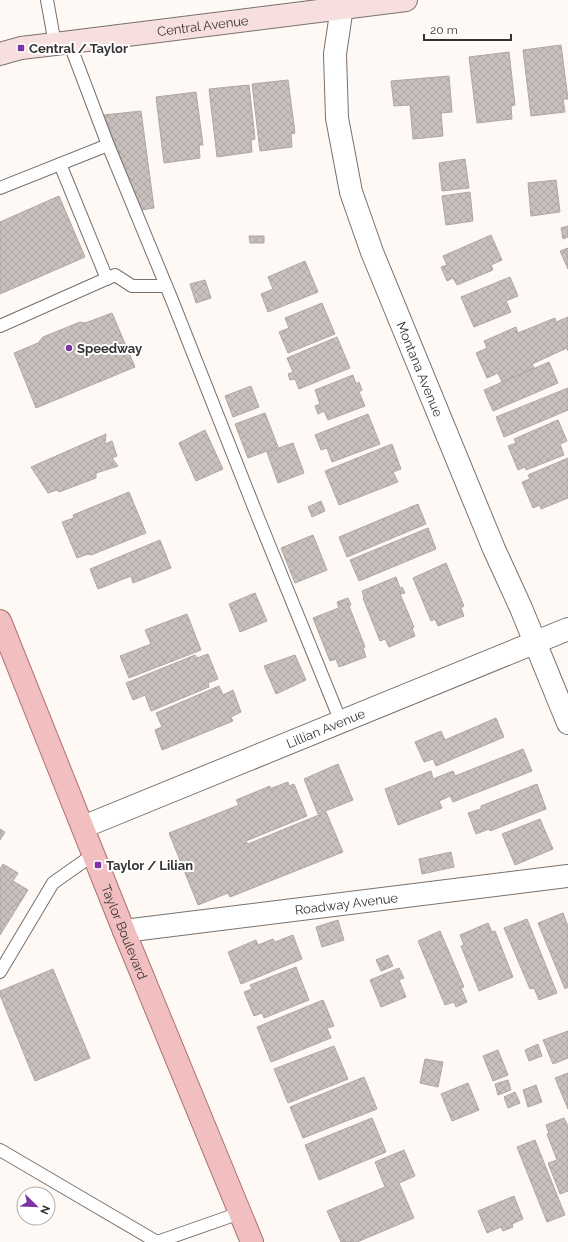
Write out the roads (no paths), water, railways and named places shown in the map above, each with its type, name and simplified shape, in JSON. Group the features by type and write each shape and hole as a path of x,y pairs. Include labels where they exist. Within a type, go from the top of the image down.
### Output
{"main road":[{"name":"Taylor Boulevard","path":"0,621 84,827 124,931 252,1242"}],"street":[{"name":"Central Avenue","path":"0,54 22,48 342,4 406,0"},
{"name":"Montana Avenue","path":"342,4 335,54 337,118 351,192 375,259 568,723"},
{"name":"Lillian Avenue","path":"84,827 568,629"},
{"name":"Roadway Avenue","path":"124,931 568,876"}],"lane":[{"path":"47,0 62,43 108,145 166,286 341,722"},
{"path":"0,188 108,145"},
{"path":"60,164 107,279"},
{"path":"0,326 115,275 132,286 166,286"},
{"path":"0,972 53,883 94,854"},
{"path":"0,1150 157,1242 240,1213"}],"place":[{"name":"Central / Taylor","path":"21,48"},
{"name":"Speedway","path":"69,348"},
{"name":"Taylor / Lilian","path":"98,865"}]}
